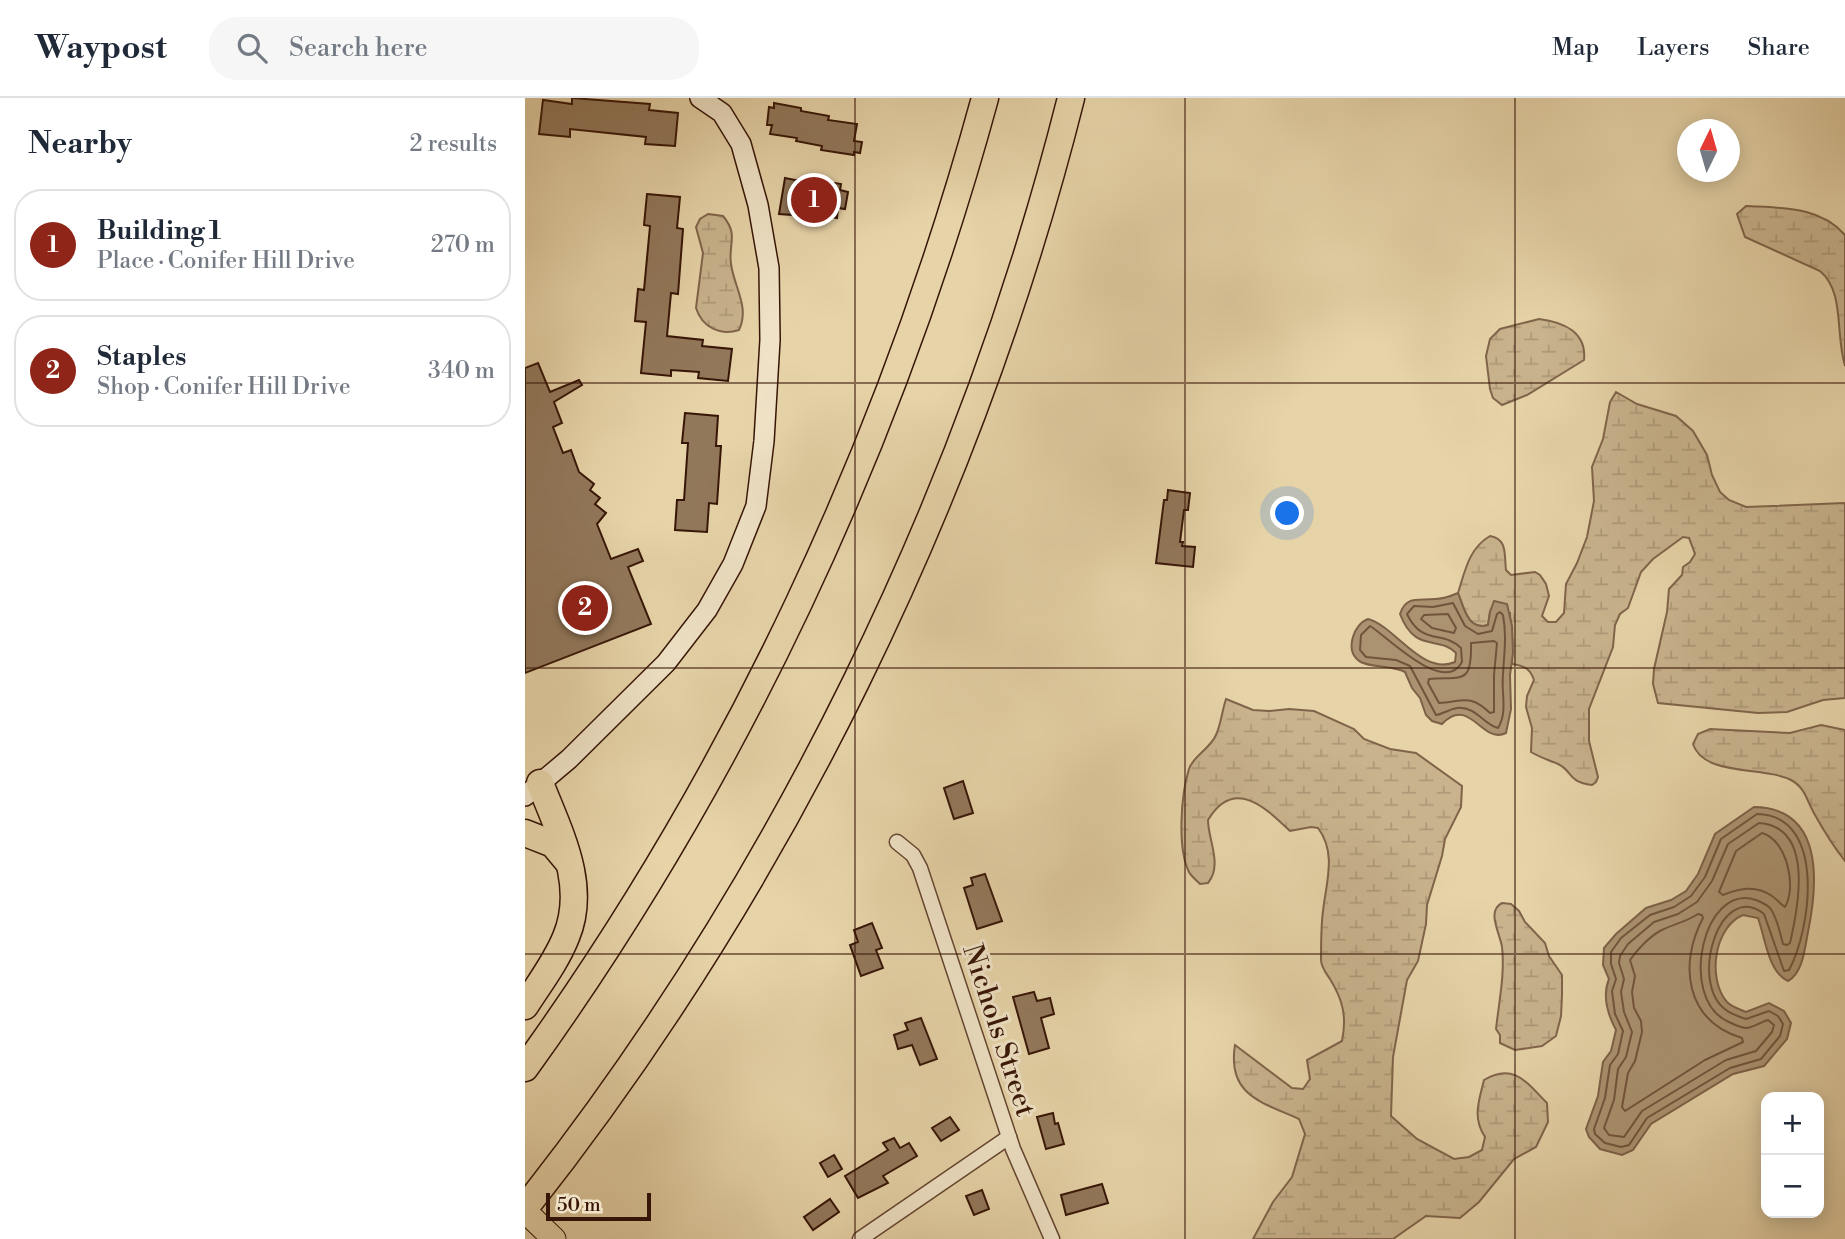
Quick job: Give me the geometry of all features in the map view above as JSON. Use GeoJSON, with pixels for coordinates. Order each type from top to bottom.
{"type":"FeatureCollection","features":[{"type":"Feature","properties":{"kind":"highway"},"geometry":{"type":"LineString","coordinates":[[525,1068],[584,985],[668,852],[718,763],[795,613],[859,471],[910,337],[947,227],[985,98]]}},
{"type":"Feature","properties":{"kind":"highway"},"geometry":{"type":"LineString","coordinates":[[525,1209],[653,1032],[725,918],[792,803],[865,661],[930,515],[979,391],[1031,240],[1072,98]]}},
{"type":"Feature","properties":{"kind":"highway"},"geometry":{"type":"LineString","coordinates":[[525,1006],[563,946],[571,926],[575,894],[561,836],[532,790]]}},
{"type":"Feature","properties":{"kind":"highway"},"geometry":{"type":"LineString","coordinates":[[525,832],[553,844],[570,867]]}},
{"type":"Feature","properties":{"kind":"main road"},"geometry":{"type":"LineString","coordinates":[[525,1209],[554,1239]]}},
{"type":"Feature","properties":{"kind":"street"},"geometry":{"type":"LineString","coordinates":[[532,790],[569,759],[666,663],[707,610],[733,564],[756,506],[770,340],[769,268],[758,205],[741,144],[722,113],[700,98]]}},
{"type":"Feature","properties":{"kind":"street","name":"Nichols Street"},"geometry":{"type":"LineString","coordinates":[[897,842],[913,855],[920,868],[1009,1137],[1052,1239]]}},
{"type":"Feature","properties":{"kind":"street"},"geometry":{"type":"LineString","coordinates":[[860,1239],[1009,1137]]}},
{"type":"Feature","properties":{"kind":"green space"},"geometry":{"type":"Polygon","coordinates":[[[1746,206],[1800,210],[1824,219],[1845,235],[1845,366],[1836,302],[1828,280],[1820,271],[1745,237],[1737,214],[1746,206]]]}},
{"type":"Feature","properties":{"kind":"green space"},"geometry":{"type":"Polygon","coordinates":[[[708,214],[723,216],[731,229],[731,264],[743,313],[739,330],[732,332],[719,331],[707,325],[696,308],[703,253],[696,227],[700,219],[708,214]]]}},
{"type":"Feature","properties":{"kind":"green space"},"geometry":{"type":"Polygon","coordinates":[[[1539,319],[1572,330],[1582,342],[1584,360],[1527,395],[1502,405],[1493,398],[1490,389],[1486,356],[1490,339],[1500,329],[1539,319]]]}},
{"type":"Feature","properties":{"kind":"green space"},"geometry":{"type":"Polygon","coordinates":[[[1616,392],[1637,404],[1676,416],[1693,431],[1707,455],[1720,492],[1729,500],[1746,507],[1845,503],[1845,698],[1823,700],[1787,712],[1758,713],[1658,703],[1653,684],[1654,669],[1667,612],[1669,589],[1695,554],[1689,538],[1683,537],[1653,559],[1641,572],[1628,608],[1620,614],[1615,625],[1613,647],[1589,709],[1589,741],[1598,777],[1592,785],[1574,779],[1563,767],[1531,752],[1532,728],[1526,707],[1527,696],[1534,680],[1526,668],[1512,664],[1510,613],[1490,612],[1488,625],[1476,625],[1468,617],[1458,593],[1472,554],[1490,536],[1500,540],[1505,553],[1506,570],[1511,575],[1535,572],[1546,584],[1549,596],[1542,616],[1548,622],[1556,622],[1564,613],[1566,584],[1587,537],[1594,501],[1592,467],[1603,439],[1610,402],[1616,392]]]}},
{"type":"Feature","properties":{"kind":"green space"},"geometry":{"type":"Polygon","coordinates":[[[1226,699],[1253,710],[1314,711],[1354,729],[1364,739],[1390,749],[1416,753],[1462,786],[1461,807],[1445,839],[1427,905],[1418,961],[1407,980],[1393,1057],[1391,1116],[1417,1139],[1454,1159],[1469,1157],[1482,1150],[1485,1137],[1478,1116],[1484,1080],[1504,1073],[1519,1077],[1547,1103],[1548,1122],[1536,1147],[1514,1159],[1479,1202],[1460,1218],[1426,1216],[1393,1239],[1253,1239],[1273,1202],[1292,1177],[1305,1134],[1299,1119],[1260,1101],[1242,1086],[1236,1075],[1235,1045],[1292,1088],[1303,1089],[1310,1079],[1307,1060],[1342,1041],[1344,1016],[1338,994],[1321,963],[1329,858],[1324,838],[1318,828],[1290,831],[1270,813],[1249,800],[1228,800],[1218,807],[1208,820],[1215,860],[1208,883],[1200,884],[1189,872],[1185,862],[1182,806],[1186,780],[1191,764],[1216,735],[1226,699]]]}},
{"type":"Feature","properties":{"kind":"green space"},"geometry":{"type":"Polygon","coordinates":[[[1821,725],[1845,730],[1845,861],[1796,783],[1779,776],[1709,762],[1699,754],[1693,744],[1698,734],[1710,729],[1790,733],[1821,725]]]}},
{"type":"Feature","properties":{"kind":"green space"},"geometry":{"type":"Polygon","coordinates":[[[1502,903],[1511,904],[1519,911],[1525,922],[1545,943],[1549,956],[1562,975],[1561,1016],[1556,1036],[1542,1046],[1515,1050],[1500,1043],[1500,1035],[1496,1029],[1503,957],[1494,917],[1497,907],[1502,903]]]}},
{"type":"Feature","properties":{"kind":"water"},"geometry":{"type":"Polygon","coordinates":[[[1458,593],[1468,617],[1476,625],[1488,625],[1494,601],[1507,604],[1512,626],[1513,653],[1510,675],[1511,709],[1506,733],[1490,733],[1468,717],[1460,715],[1442,724],[1432,721],[1426,715],[1405,672],[1362,663],[1352,650],[1355,631],[1368,619],[1378,623],[1431,662],[1455,662],[1456,653],[1442,645],[1420,639],[1406,626],[1400,614],[1409,601],[1441,598],[1458,593]]]}},
{"type":"Feature","properties":{"kind":"water"},"geometry":{"type":"Polygon","coordinates":[[[1754,807],[1777,811],[1793,820],[1804,834],[1811,852],[1814,892],[1804,952],[1797,972],[1788,981],[1781,976],[1772,962],[1758,918],[1743,915],[1725,930],[1720,942],[1717,980],[1727,1002],[1736,1008],[1746,1012],[1769,1003],[1784,1011],[1791,1023],[1787,1039],[1764,1066],[1733,1074],[1651,1124],[1633,1150],[1622,1155],[1600,1149],[1589,1137],[1586,1129],[1598,1096],[1603,1062],[1611,1051],[1616,1030],[1607,1005],[1609,979],[1603,965],[1604,948],[1646,908],[1671,900],[1686,891],[1698,874],[1715,834],[1754,807]]]}},
{"type":"Feature","properties":{"kind":"building"},"geometry":{"type":"Polygon","coordinates":[[[572,98],[650,104],[649,110],[678,113],[675,146],[645,144],[646,137],[570,129],[570,137],[539,134],[543,100],[572,104],[572,98]]]}},
{"type":"Feature","properties":{"kind":"building"},"geometry":{"type":"Polygon","coordinates":[[[774,103],[829,116],[828,120],[857,124],[854,141],[862,142],[860,153],[854,152],[854,155],[821,150],[822,146],[796,141],[797,138],[770,134],[772,125],[767,125],[769,107],[774,108],[774,103]]]}},
{"type":"Feature","properties":{"kind":"building"},"geometry":{"type":"Polygon","coordinates":[[[785,178],[810,183],[811,179],[841,184],[840,190],[848,192],[845,209],[838,208],[837,218],[806,212],[806,216],[779,214],[785,178]]]}},
{"type":"Feature","properties":{"kind":"building"},"geometry":{"type":"Polygon","coordinates":[[[647,194],[680,197],[677,228],[683,229],[678,294],[671,293],[667,336],[703,340],[702,346],[732,349],[728,381],[698,378],[699,372],[671,370],[671,376],[641,373],[646,322],[635,321],[638,289],[644,290],[650,226],[644,225],[647,194]]]}},
{"type":"Feature","properties":{"kind":"building"},"geometry":{"type":"Polygon","coordinates":[[[538,363],[550,392],[579,380],[582,385],[554,402],[562,423],[553,427],[563,453],[571,450],[579,472],[594,484],[590,490],[600,498],[595,504],[606,513],[597,524],[611,559],[638,549],[643,561],[628,567],[651,624],[525,673],[525,368],[538,363]]]}},
{"type":"Feature","properties":{"kind":"building"},"geometry":{"type":"Polygon","coordinates":[[[685,413],[718,416],[716,446],[721,446],[717,504],[709,503],[707,532],[675,530],[677,500],[684,500],[688,443],[682,443],[685,413]]]}},
{"type":"Feature","properties":{"kind":"building"},"geometry":{"type":"Polygon","coordinates":[[[1168,490],[1190,493],[1188,510],[1184,510],[1180,542],[1183,542],[1182,546],[1195,547],[1193,567],[1156,563],[1164,500],[1167,500],[1168,490]]]}},
{"type":"Feature","properties":{"kind":"building"},"geometry":{"type":"Polygon","coordinates":[[[963,781],[973,813],[954,819],[944,788],[963,781]]]}},
{"type":"Feature","properties":{"kind":"building"},"geometry":{"type":"Polygon","coordinates":[[[985,874],[1002,921],[977,929],[964,888],[973,885],[971,878],[985,874]]]}},
{"type":"Feature","properties":{"kind":"building"},"geometry":{"type":"Polygon","coordinates":[[[872,923],[882,948],[876,950],[883,968],[861,976],[850,945],[858,942],[854,930],[872,923]]]}},
{"type":"Feature","properties":{"kind":"building"},"geometry":{"type":"Polygon","coordinates":[[[1034,992],[1037,1001],[1050,998],[1054,1014],[1041,1018],[1049,1048],[1029,1054],[1013,997],[1034,992]]]}},
{"type":"Feature","properties":{"kind":"building"},"geometry":{"type":"Polygon","coordinates":[[[921,1018],[937,1059],[920,1065],[912,1045],[898,1049],[894,1035],[908,1030],[905,1023],[921,1018]]]}},
{"type":"Feature","properties":{"kind":"building"},"geometry":{"type":"Polygon","coordinates":[[[1053,1113],[1064,1144],[1046,1149],[1037,1117],[1053,1113]]]}},
{"type":"Feature","properties":{"kind":"building"},"geometry":{"type":"Polygon","coordinates":[[[950,1117],[959,1130],[941,1141],[932,1128],[950,1117]]]}},
{"type":"Feature","properties":{"kind":"building"},"geometry":{"type":"Polygon","coordinates":[[[894,1138],[900,1148],[909,1143],[917,1156],[883,1176],[888,1183],[858,1198],[845,1176],[888,1150],[883,1143],[894,1138]]]}},
{"type":"Feature","properties":{"kind":"building"},"geometry":{"type":"Polygon","coordinates":[[[834,1155],[842,1169],[828,1177],[820,1163],[834,1155]]]}},
{"type":"Feature","properties":{"kind":"building"},"geometry":{"type":"Polygon","coordinates":[[[1102,1184],[1108,1203],[1066,1215],[1061,1195],[1102,1184]]]}},
{"type":"Feature","properties":{"kind":"building"},"geometry":{"type":"Polygon","coordinates":[[[982,1190],[989,1209],[974,1215],[966,1196],[982,1190]]]}},
{"type":"Feature","properties":{"kind":"building"},"geometry":{"type":"Polygon","coordinates":[[[830,1199],[839,1212],[813,1230],[804,1217],[830,1199]]]}},
{"type":"Feature","properties":{"kind":"place","name":"Building 1"},"geometry":{"type":"Point","coordinates":[814,200]}},
{"type":"Feature","properties":{"kind":"place","name":"Staples"},"geometry":{"type":"Point","coordinates":[585,608]}}]}
